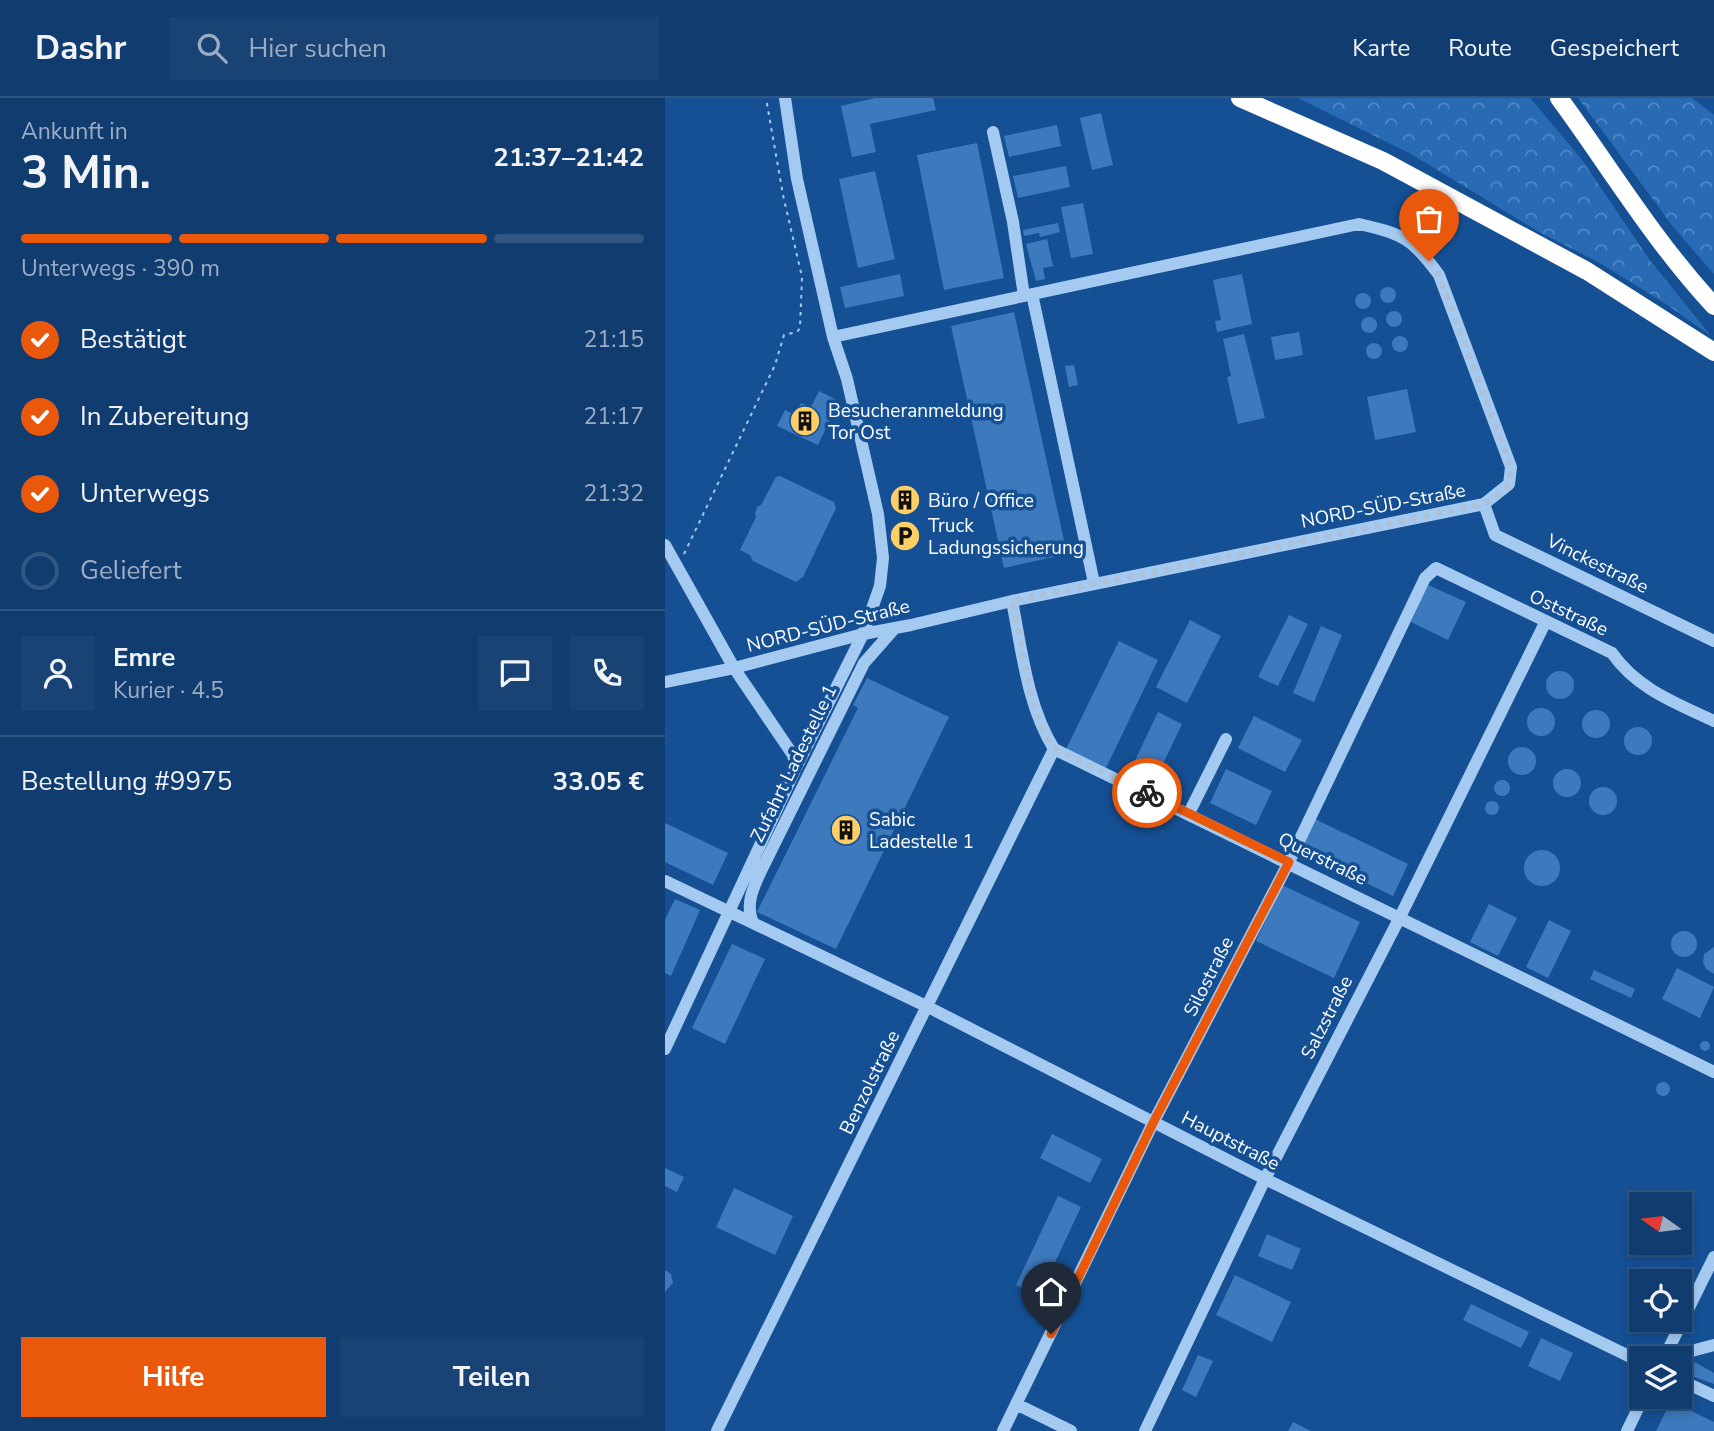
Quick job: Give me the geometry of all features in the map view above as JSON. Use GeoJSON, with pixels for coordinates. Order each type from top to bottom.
{"type":"FeatureCollection","features":[{"type":"Feature","properties":{"kind":"highway"},"geometry":{"type":"LineString","coordinates":[[1240,98],[1383,161],[1587,271],[1714,352]]}},
{"type":"Feature","properties":{"kind":"highway"},"geometry":{"type":"LineString","coordinates":[[1559,98],[1645,223],[1714,306]]}},
{"type":"Feature","properties":{"kind":"street"},"geometry":{"type":"LineString","coordinates":[[665,1049],[796,768],[863,634],[880,586],[883,558],[878,514],[847,379],[833,337],[797,179],[785,98]]}},
{"type":"Feature","properties":{"kind":"street"},"geometry":{"type":"LineString","coordinates":[[993,132],[1094,583]]}},
{"type":"Feature","properties":{"kind":"street","name":"NORD-SÜD-Straße"},"geometry":{"type":"LineString","coordinates":[[665,682],[734,668],[863,634],[1094,583],[1484,504],[1509,484],[1511,467],[1439,275],[1419,248],[1391,231],[1359,224],[833,337]]}},
{"type":"Feature","properties":{"kind":"street","name":"Vinckestraße"},"geometry":{"type":"LineString","coordinates":[[1484,504],[1495,535],[1714,641]]}},
{"type":"Feature","properties":{"kind":"street"},"geometry":{"type":"LineString","coordinates":[[665,545],[734,668],[793,755],[796,768]]}},
{"type":"Feature","properties":{"kind":"street","name":"Oststraße"},"geometry":{"type":"LineString","coordinates":[[1436,568],[1545,623],[1612,653],[1623,669],[1645,688],[1714,722]]}},
{"type":"Feature","properties":{"kind":"street","name":"Silostraße"},"geometry":{"type":"LineString","coordinates":[[1003,1431],[1153,1123],[1289,862],[1425,578],[1436,568]]}},
{"type":"Feature","properties":{"kind":"street"},"geometry":{"type":"LineString","coordinates":[[1012,601],[1031,695],[1042,729],[1054,748]]}},
{"type":"Feature","properties":{"kind":"street","name":"Salzstraße"},"geometry":{"type":"LineString","coordinates":[[1145,1431],[1265,1179],[1400,917],[1545,623]]}},
{"type":"Feature","properties":{"kind":"street","name":"Zufahrt Ladestelle 1"},"geometry":{"type":"LineString","coordinates":[[753,923],[749,906],[761,871],[864,663],[894,629]]}},
{"type":"Feature","properties":{"kind":"street"},"geometry":{"type":"LineString","coordinates":[[1189,813],[1226,739]]}},
{"type":"Feature","properties":{"kind":"street","name":"Querstraße"},"geometry":{"type":"LineString","coordinates":[[1054,748],[1714,1072]]}},
{"type":"Feature","properties":{"kind":"street","name":"Benzolstraße"},"geometry":{"type":"LineString","coordinates":[[717,1431],[1054,748]]}},
{"type":"Feature","properties":{"kind":"street","name":"Hauptstraße"},"geometry":{"type":"LineString","coordinates":[[665,881],[928,1007],[1265,1179],[1629,1356]]}},
{"type":"Feature","properties":{"kind":"street"},"geometry":{"type":"LineString","coordinates":[[1671,1346],[1714,1257]]}},
{"type":"Feature","properties":{"kind":"street"},"geometry":{"type":"LineString","coordinates":[[1692,1350],[1714,1344]]}},
{"type":"Feature","properties":{"kind":"street"},"geometry":{"type":"LineString","coordinates":[[1692,1385],[1714,1396]]}},
{"type":"Feature","properties":{"kind":"street"},"geometry":{"type":"LineString","coordinates":[[1016,1404],[1071,1431]]}},
{"type":"Feature","properties":{"kind":"street"},"geometry":{"type":"LineString","coordinates":[[1627,1431],[1638,1409]]}},
{"type":"Feature","properties":{"kind":"path"},"geometry":{"type":"LineString","coordinates":[[682,575],[687,565],[685,553],[775,365],[785,335],[797,332],[800,328],[802,277],[783,195],[766,98]]}},
{"type":"Feature","properties":{"kind":"green space"},"geometry":{"type":"Polygon","coordinates":[[[1298,98],[1530,98],[1580,157],[1649,259],[1711,336],[1666,304],[1598,262],[1541,233],[1411,154],[1298,98]]]}},
{"type":"Feature","properties":{"kind":"green space"},"geometry":{"type":"Polygon","coordinates":[[[1578,98],[1692,98],[1714,115],[1714,274],[1674,228],[1578,98]]]}},
{"type":"Feature","properties":{"kind":"building"},"geometry":{"type":"Polygon","coordinates":[[[875,98],[933,98],[936,110],[870,124],[876,152],[852,157],[841,106],[875,98]]]}},
{"type":"Feature","properties":{"kind":"building"},"geometry":{"type":"Polygon","coordinates":[[[1101,113],[1113,165],[1092,170],[1080,118],[1101,113]]]}},
{"type":"Feature","properties":{"kind":"building"},"geometry":{"type":"Polygon","coordinates":[[[1057,125],[1061,146],[1009,157],[1004,136],[1057,125]]]}},
{"type":"Feature","properties":{"kind":"building"},"geometry":{"type":"Polygon","coordinates":[[[977,143],[1004,278],[944,290],[917,155],[977,143]]]}},
{"type":"Feature","properties":{"kind":"building"},"geometry":{"type":"Polygon","coordinates":[[[1066,166],[1070,187],[1018,198],[1013,176],[1066,166]]]}},
{"type":"Feature","properties":{"kind":"building"},"geometry":{"type":"Polygon","coordinates":[[[875,171],[895,259],[858,268],[839,179],[875,171]]]}},
{"type":"Feature","properties":{"kind":"building"},"geometry":{"type":"Polygon","coordinates":[[[1083,203],[1093,254],[1071,258],[1061,207],[1083,203]]]}},
{"type":"Feature","properties":{"kind":"building"},"geometry":{"type":"Polygon","coordinates":[[[1058,223],[1060,232],[1040,237],[1039,233],[1024,236],[1023,230],[1058,223]]]}},
{"type":"Feature","properties":{"kind":"building"},"geometry":{"type":"Polygon","coordinates":[[[1047,239],[1053,266],[1043,268],[1045,279],[1036,281],[1026,244],[1047,239]]]}},
{"type":"Feature","properties":{"kind":"building"},"geometry":{"type":"Polygon","coordinates":[[[900,274],[904,296],[845,308],[840,287],[900,274]]]}},
{"type":"Feature","properties":{"kind":"building"},"geometry":{"type":"Polygon","coordinates":[[[1242,274],[1252,324],[1217,332],[1215,321],[1221,320],[1213,280],[1242,274]]]}},
{"type":"Feature","properties":{"kind":"building"},"geometry":{"type":"Polygon","coordinates":[[[1385,287],[1391,287],[1396,295],[1394,301],[1385,303],[1380,298],[1380,292],[1385,287]]]}},
{"type":"Feature","properties":{"kind":"building"},"geometry":{"type":"Polygon","coordinates":[[[1360,293],[1366,293],[1371,301],[1369,307],[1360,309],[1355,304],[1355,298],[1360,293]]]}},
{"type":"Feature","properties":{"kind":"building"},"geometry":{"type":"Polygon","coordinates":[[[1391,311],[1397,311],[1402,319],[1400,325],[1391,327],[1386,322],[1386,316],[1391,311]]]}},
{"type":"Feature","properties":{"kind":"building"},"geometry":{"type":"Polygon","coordinates":[[[1014,312],[1067,554],[1004,568],[951,326],[1014,312]]]}},
{"type":"Feature","properties":{"kind":"building"},"geometry":{"type":"Polygon","coordinates":[[[1366,317],[1372,317],[1377,325],[1375,331],[1366,333],[1361,328],[1361,322],[1366,317]]]}},
{"type":"Feature","properties":{"kind":"building"},"geometry":{"type":"Polygon","coordinates":[[[1299,332],[1303,355],[1275,360],[1271,337],[1299,332]]]}},
{"type":"Feature","properties":{"kind":"building"},"geometry":{"type":"Polygon","coordinates":[[[1244,334],[1265,418],[1238,424],[1227,377],[1231,376],[1223,339],[1244,334]]]}},
{"type":"Feature","properties":{"kind":"building"},"geometry":{"type":"Polygon","coordinates":[[[1397,336],[1403,336],[1408,344],[1406,350],[1397,352],[1392,347],[1392,341],[1397,336]]]}},
{"type":"Feature","properties":{"kind":"building"},"geometry":{"type":"Polygon","coordinates":[[[1371,343],[1377,343],[1382,351],[1380,357],[1371,359],[1366,354],[1366,348],[1371,343]]]}},
{"type":"Feature","properties":{"kind":"building"},"geometry":{"type":"Polygon","coordinates":[[[1074,365],[1078,385],[1069,387],[1065,366],[1074,365]]]}},
{"type":"Feature","properties":{"kind":"building"},"geometry":{"type":"Polygon","coordinates":[[[1407,389],[1416,432],[1375,440],[1367,397],[1407,389]]]}},
{"type":"Feature","properties":{"kind":"building","name":"Besucheranmeldung Tor Ost"},"geometry":{"type":"Polygon","coordinates":[[[819,391],[839,401],[818,445],[777,426],[785,410],[795,415],[801,403],[811,407],[819,391]]]}},
{"type":"Feature","properties":{"kind":"building"},"geometry":{"type":"Polygon","coordinates":[[[780,476],[834,502],[836,508],[803,577],[796,582],[753,561],[750,555],[740,550],[756,517],[757,507],[761,505],[776,477],[780,476]]]}},
{"type":"Feature","properties":{"kind":"building","name":"Büro / Office"},"geometry":{"type":"Polygon","coordinates":[[[907,486],[913,512],[903,514],[897,488],[907,486]]]}},
{"type":"Feature","properties":{"kind":"building"},"geometry":{"type":"Polygon","coordinates":[[[1428,585],[1466,602],[1448,640],[1411,622],[1428,585]]]}},
{"type":"Feature","properties":{"kind":"building"},"geometry":{"type":"Polygon","coordinates":[[[1289,615],[1308,624],[1278,686],[1258,677],[1289,615]]]}},
{"type":"Feature","properties":{"kind":"building"},"geometry":{"type":"Polygon","coordinates":[[[1190,620],[1221,636],[1187,703],[1156,687],[1190,620]]]}},
{"type":"Feature","properties":{"kind":"building"},"geometry":{"type":"Polygon","coordinates":[[[1321,626],[1342,635],[1314,702],[1293,693],[1321,626]]]}},
{"type":"Feature","properties":{"kind":"building"},"geometry":{"type":"Polygon","coordinates":[[[1119,641],[1158,660],[1106,768],[1066,749],[1119,641]]]}},
{"type":"Feature","properties":{"kind":"building"},"geometry":{"type":"Polygon","coordinates":[[[1560,671],[1570,675],[1574,685],[1570,695],[1560,699],[1550,695],[1546,685],[1550,675],[1560,671]]]}},
{"type":"Feature","properties":{"kind":"building","name":"Sabic Ladestelle 1"},"geometry":{"type":"Polygon","coordinates":[[[867,678],[949,717],[836,949],[757,912],[858,708],[853,705],[867,678]]]}},
{"type":"Feature","properties":{"kind":"building"},"geometry":{"type":"Polygon","coordinates":[[[1541,708],[1551,712],[1555,722],[1551,732],[1541,736],[1531,732],[1527,722],[1531,712],[1541,708]]]}},
{"type":"Feature","properties":{"kind":"building"},"geometry":{"type":"Polygon","coordinates":[[[1596,710],[1606,714],[1610,724],[1606,734],[1596,738],[1586,734],[1582,724],[1586,714],[1596,710]]]}},
{"type":"Feature","properties":{"kind":"building"},"geometry":{"type":"Polygon","coordinates":[[[1158,712],[1182,724],[1153,785],[1129,773],[1158,712]]]}},
{"type":"Feature","properties":{"kind":"building"},"geometry":{"type":"Polygon","coordinates":[[[1254,716],[1302,740],[1285,772],[1238,748],[1254,716]]]}},
{"type":"Feature","properties":{"kind":"building"},"geometry":{"type":"Polygon","coordinates":[[[1638,727],[1648,731],[1652,741],[1648,751],[1638,755],[1628,751],[1624,741],[1628,731],[1638,727]]]}},
{"type":"Feature","properties":{"kind":"building"},"geometry":{"type":"Polygon","coordinates":[[[1522,747],[1532,751],[1536,761],[1532,771],[1522,775],[1512,771],[1508,761],[1512,751],[1522,747]]]}},
{"type":"Feature","properties":{"kind":"building"},"geometry":{"type":"Polygon","coordinates":[[[1226,769],[1272,791],[1256,825],[1210,803],[1226,769]]]}},
{"type":"Feature","properties":{"kind":"building"},"geometry":{"type":"Polygon","coordinates":[[[1567,769],[1577,773],[1581,783],[1577,793],[1567,797],[1557,793],[1553,783],[1557,773],[1567,769]]]}},
{"type":"Feature","properties":{"kind":"building"},"geometry":{"type":"Polygon","coordinates":[[[1502,780],[1510,788],[1502,796],[1494,788],[1502,780]]]}},
{"type":"Feature","properties":{"kind":"building"},"geometry":{"type":"Polygon","coordinates":[[[1603,787],[1613,791],[1617,801],[1613,811],[1603,815],[1593,811],[1589,801],[1593,791],[1603,787]]]}},
{"type":"Feature","properties":{"kind":"building"},"geometry":{"type":"Polygon","coordinates":[[[1489,801],[1495,801],[1499,808],[1495,815],[1489,815],[1485,811],[1485,805],[1489,801]]]}},
{"type":"Feature","properties":{"kind":"building"},"geometry":{"type":"Polygon","coordinates":[[[1315,819],[1408,864],[1393,896],[1300,851],[1315,819]]]}},
{"type":"Feature","properties":{"kind":"building"},"geometry":{"type":"Polygon","coordinates":[[[665,823],[728,853],[713,885],[665,862],[665,823]]]}},
{"type":"Feature","properties":{"kind":"building"},"geometry":{"type":"Polygon","coordinates":[[[1542,850],[1554,856],[1560,868],[1554,880],[1542,886],[1530,880],[1524,868],[1530,856],[1542,850]]]}},
{"type":"Feature","properties":{"kind":"building"},"geometry":{"type":"Polygon","coordinates":[[[1282,885],[1360,922],[1334,978],[1256,941],[1282,885]]]}},
{"type":"Feature","properties":{"kind":"building"},"geometry":{"type":"Polygon","coordinates":[[[675,899],[700,910],[671,976],[665,973],[665,920],[675,899]]]}},
{"type":"Feature","properties":{"kind":"building"},"geometry":{"type":"Polygon","coordinates":[[[1489,904],[1517,918],[1498,956],[1470,942],[1489,904]]]}},
{"type":"Feature","properties":{"kind":"building"},"geometry":{"type":"Polygon","coordinates":[[[1549,920],[1571,931],[1548,978],[1526,967],[1549,920]]]}},
{"type":"Feature","properties":{"kind":"building"},"geometry":{"type":"Polygon","coordinates":[[[1684,931],[1693,935],[1697,944],[1693,953],[1684,957],[1675,953],[1671,944],[1675,935],[1684,931]]]}},
{"type":"Feature","properties":{"kind":"building"},"geometry":{"type":"Polygon","coordinates":[[[732,944],[765,959],[725,1044],[692,1028],[732,944]]]}},
{"type":"Feature","properties":{"kind":"building"},"geometry":{"type":"Polygon","coordinates":[[[1714,947],[1714,974],[1706,969],[1703,962],[1704,954],[1714,947]]]}},
{"type":"Feature","properties":{"kind":"building"},"geometry":{"type":"Polygon","coordinates":[[[1677,968],[1714,987],[1700,1018],[1662,999],[1677,968]]]}},
{"type":"Feature","properties":{"kind":"building"},"geometry":{"type":"Polygon","coordinates":[[[1594,970],[1635,989],[1631,998],[1590,979],[1594,970]]]}},
{"type":"Feature","properties":{"kind":"building"},"geometry":{"type":"Polygon","coordinates":[[[1705,1041],[1709,1042],[1709,1050],[1705,1051],[1701,1050],[1700,1046],[1701,1042],[1705,1041]]]}},
{"type":"Feature","properties":{"kind":"building"},"geometry":{"type":"Polygon","coordinates":[[[1663,1082],[1668,1084],[1668,1094],[1663,1096],[1658,1094],[1656,1089],[1658,1084],[1663,1082]]]}},
{"type":"Feature","properties":{"kind":"building"},"geometry":{"type":"Polygon","coordinates":[[[1052,1134],[1102,1159],[1090,1183],[1040,1158],[1052,1134]]]}},
{"type":"Feature","properties":{"kind":"building"},"geometry":{"type":"Polygon","coordinates":[[[665,1168],[684,1177],[677,1192],[665,1186],[665,1168]]]}},
{"type":"Feature","properties":{"kind":"building"},"geometry":{"type":"Polygon","coordinates":[[[734,1188],[793,1216],[775,1255],[716,1227],[734,1188]]]}},
{"type":"Feature","properties":{"kind":"building"},"geometry":{"type":"Polygon","coordinates":[[[1058,1196],[1081,1207],[1039,1296],[1016,1285],[1058,1196]]]}},
{"type":"Feature","properties":{"kind":"building"},"geometry":{"type":"Polygon","coordinates":[[[1267,1234],[1301,1249],[1292,1270],[1258,1256],[1267,1234]]]}},
{"type":"Feature","properties":{"kind":"building"},"geometry":{"type":"Polygon","coordinates":[[[665,1270],[671,1274],[673,1283],[665,1292],[665,1270]]]}},
{"type":"Feature","properties":{"kind":"building"},"geometry":{"type":"Polygon","coordinates":[[[1235,1275],[1291,1302],[1272,1342],[1216,1315],[1235,1275]]]}},
{"type":"Feature","properties":{"kind":"building"},"geometry":{"type":"Polygon","coordinates":[[[1471,1304],[1529,1332],[1521,1348],[1463,1320],[1471,1304]]]}},
{"type":"Feature","properties":{"kind":"building"},"geometry":{"type":"Polygon","coordinates":[[[1541,1338],[1573,1353],[1560,1381],[1528,1366],[1541,1338]]]}},
{"type":"Feature","properties":{"kind":"building"},"geometry":{"type":"Polygon","coordinates":[[[1198,1355],[1213,1361],[1196,1397],[1182,1390],[1198,1355]]]}},
{"type":"Feature","properties":{"kind":"building"},"geometry":{"type":"Polygon","coordinates":[[[1695,1362],[1714,1373],[1714,1384],[1692,1376],[1695,1362]]]}},
{"type":"Feature","properties":{"kind":"building"},"geometry":{"type":"Polygon","coordinates":[[[1667,1409],[1687,1409],[1714,1422],[1714,1431],[1656,1431],[1667,1409]]]}},
{"type":"Feature","properties":{"kind":"building"},"geometry":{"type":"Polygon","coordinates":[[[1293,1422],[1311,1431],[1288,1431],[1293,1422]]]}},
{"type":"Feature","properties":{"kind":"way so far"},"geometry":{"type":"LineString","coordinates":[[1147,793],[1054,748],[1042,729],[1031,695],[1012,601],[1484,504],[1496,497],[1509,484],[1511,467],[1439,275],[1429,261]]}},
{"type":"Feature","properties":{"kind":"place","name":"Besucheranmeldung Tor Ost"},"geometry":{"type":"Point","coordinates":[805,421]}},
{"type":"Feature","properties":{"kind":"place","name":"Büro / Office"},"geometry":{"type":"Point","coordinates":[905,500]}},
{"type":"Feature","properties":{"kind":"place","name":"Truck Ladungssicherung"},"geometry":{"type":"Point","coordinates":[905,536]}},
{"type":"Feature","properties":{"kind":"place","name":"Sabic Ladestelle 1"},"geometry":{"type":"Point","coordinates":[846,830]}},
{"type":"Feature","properties":{"kind":"route"},"geometry":{"type":"LineString","coordinates":[[1051,1334],[1153,1123],[1289,862],[1147,793]]}}]}
